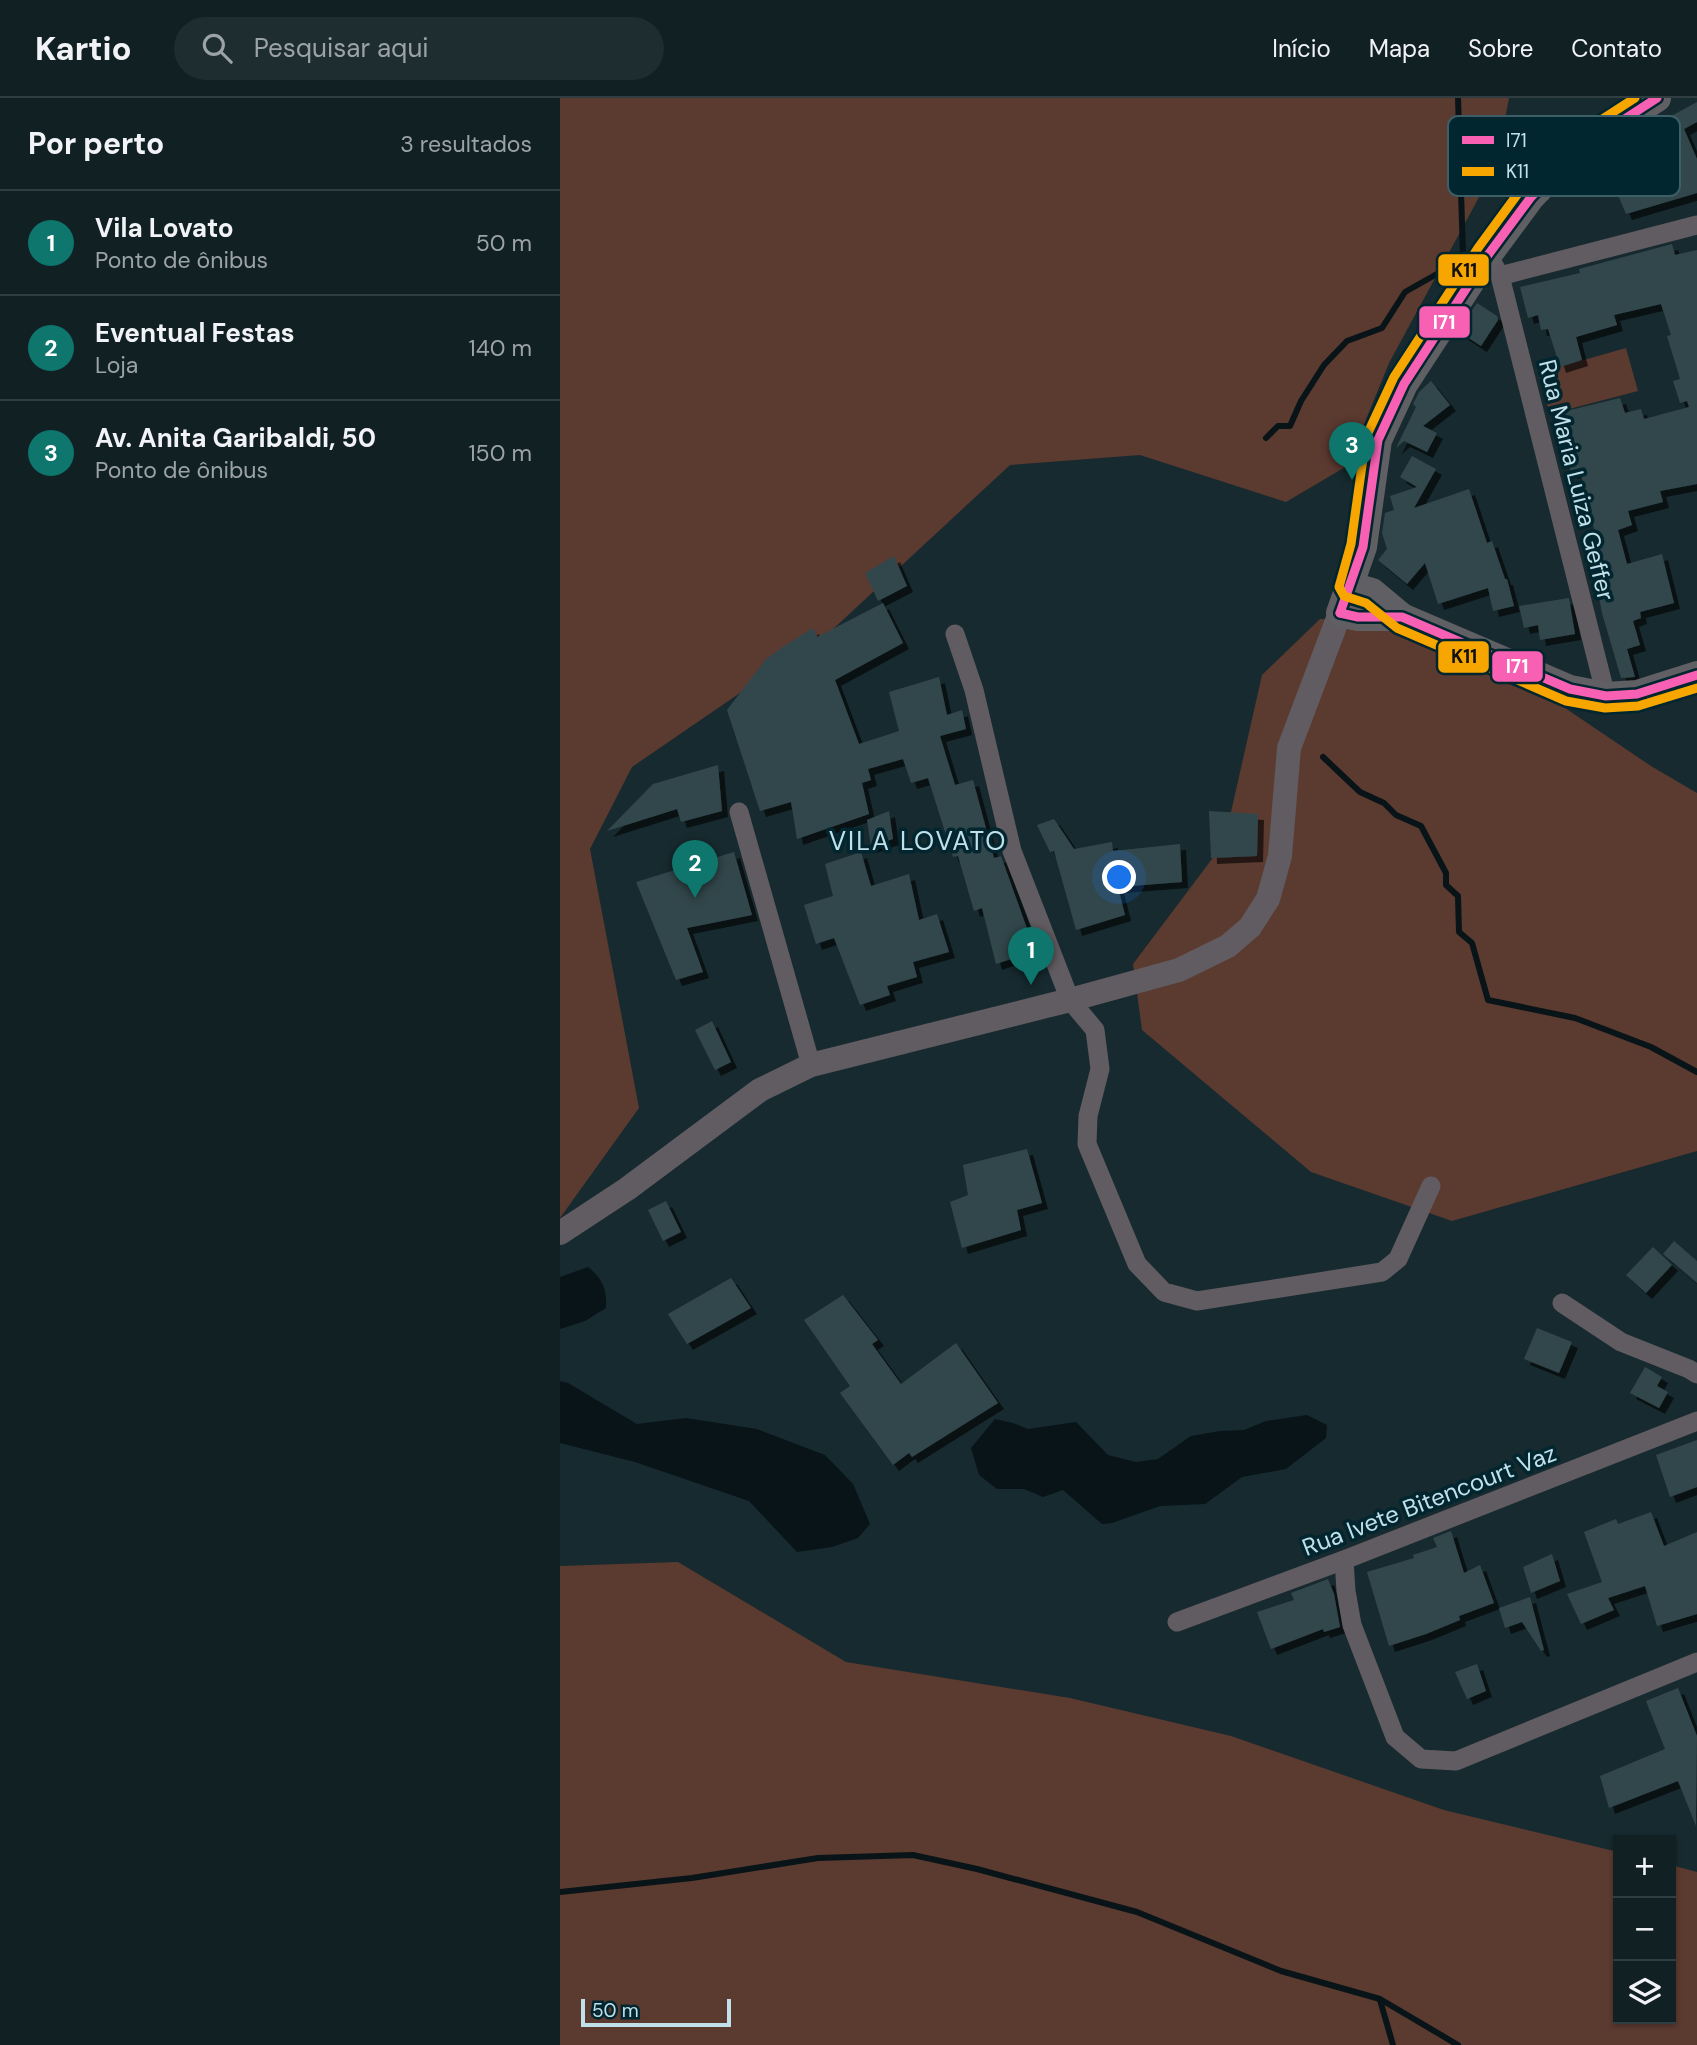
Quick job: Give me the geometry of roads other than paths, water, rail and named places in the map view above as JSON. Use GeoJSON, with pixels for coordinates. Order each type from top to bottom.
{"type":"FeatureCollection","features":[{"type":"Feature","properties":{"kind":"main road"},"geometry":{"type":"LineString","coordinates":[[1629,116],[1657,98]]}},
{"type":"Feature","properties":{"kind":"main road"},"geometry":{"type":"LineString","coordinates":[[1402,617],[1358,617],[1340,613],[1363,547],[1378,440],[1404,384],[1494,266],[1532,196]]}},
{"type":"Feature","properties":{"kind":"main road"},"geometry":{"type":"LineString","coordinates":[[1351,586],[1372,592],[1402,617],[1570,689],[1606,696],[1637,694],[1697,675]]}},
{"type":"Feature","properties":{"kind":"street"},"geometry":{"type":"LineString","coordinates":[[1494,266],[1697,225]]}},
{"type":"Feature","properties":{"kind":"street","name":"Rua Maria Luiza Geffer"},"geometry":{"type":"LineString","coordinates":[[1494,266],[1606,696]]}},
{"type":"Feature","properties":{"kind":"street"},"geometry":{"type":"LineString","coordinates":[[560,1233],[620,1194],[760,1090],[811,1065],[1179,970],[1228,946],[1250,927],[1268,899],[1280,856],[1289,748],[1340,613]]}},
{"type":"Feature","properties":{"kind":"street"},"geometry":{"type":"LineString","coordinates":[[955,634],[974,690],[1012,851],[1070,1000],[1095,1030],[1100,1069],[1088,1116],[1087,1144],[1138,1264],[1164,1292],[1197,1301],[1382,1272],[1398,1259],[1430,1186]]}},
{"type":"Feature","properties":{"kind":"street"},"geometry":{"type":"LineString","coordinates":[[739,812],[811,1065]]}},
{"type":"Feature","properties":{"kind":"street"},"geometry":{"type":"LineString","coordinates":[[1562,1303],[1621,1342],[1697,1374]]}},
{"type":"Feature","properties":{"kind":"street","name":"Rua Ivete Bitencourt Vaz"},"geometry":{"type":"LineString","coordinates":[[1177,1622],[1697,1421]]}},
{"type":"Feature","properties":{"kind":"street"},"geometry":{"type":"LineString","coordinates":[[1343,1560],[1353,1625],[1395,1737],[1421,1759],[1456,1761],[1697,1662]]}},
{"type":"Feature","properties":{"kind":"waterway"},"geometry":{"type":"LineString","coordinates":[[1458,98],[1459,116]]}},
{"type":"Feature","properties":{"kind":"waterway"},"geometry":{"type":"LineString","coordinates":[[1266,438],[1278,426],[1290,426],[1301,401],[1324,365],[1347,341],[1382,328],[1405,292],[1451,266],[1463,254],[1461,196]]}},
{"type":"Feature","properties":{"kind":"waterway"},"geometry":{"type":"LineString","coordinates":[[1323,757],[1360,792],[1384,803],[1396,815],[1421,826],[1446,873],[1446,885],[1458,896],[1459,932],[1472,943],[1488,1000],[1575,1018],[1651,1047],[1697,1072]]}},
{"type":"Feature","properties":{"kind":"waterway"},"geometry":{"type":"LineString","coordinates":[[560,1892],[692,1878],[818,1858],[913,1855],[977,1869],[1137,1912],[1281,1971],[1380,1999],[1458,2045]]}},
{"type":"Feature","properties":{"kind":"waterway"},"geometry":{"type":"LineString","coordinates":[[1380,2000],[1393,2045]]}},
{"type":"Feature","properties":{"kind":"place","name":"Av. Anita Garibaldi, 50"},"geometry":{"type":"Point","coordinates":[1352,480]}},
{"type":"Feature","properties":{"kind":"place","name":"Eventual Festas"},"geometry":{"type":"Point","coordinates":[695,898]}},
{"type":"Feature","properties":{"kind":"place","name":"Vila Lovato"},"geometry":{"type":"Point","coordinates":[1031,985]}},
{"type":"Feature","properties":{"kind":"district","name":"VILA LOVATO"},"geometry":{"type":"Point","coordinates":[918,841]}}]}
